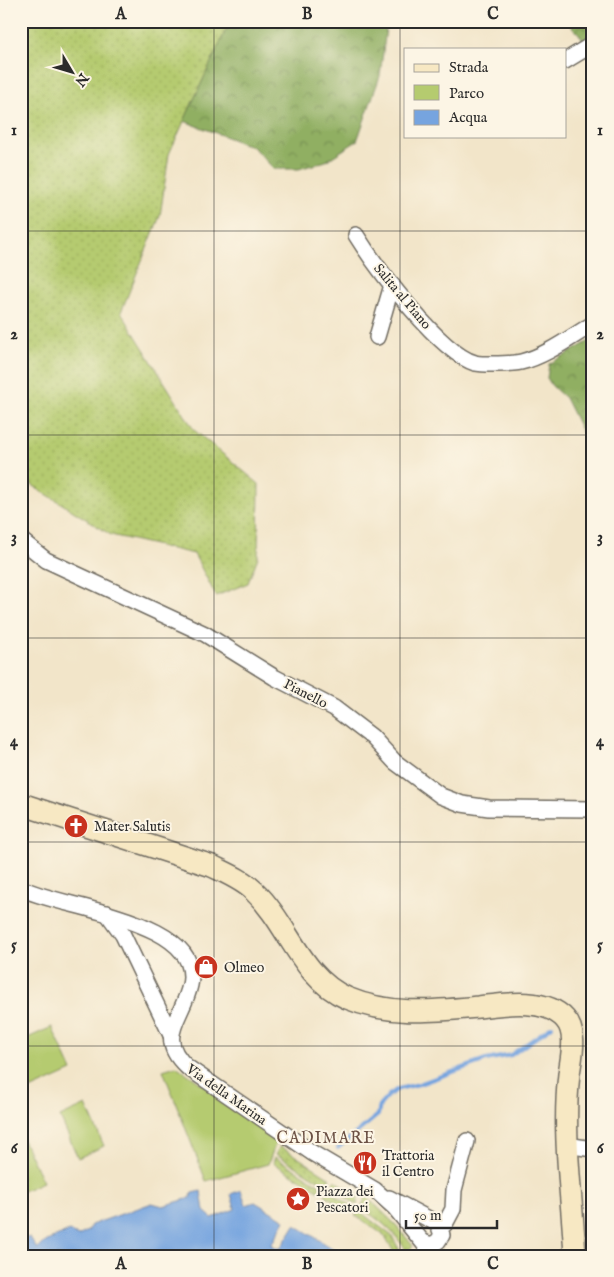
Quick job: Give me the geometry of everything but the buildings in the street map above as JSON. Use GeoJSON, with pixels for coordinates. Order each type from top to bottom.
{"type":"FeatureCollection","features":[{"type":"Feature","properties":{"kind":"main road"},"geometry":{"type":"LineString","coordinates":[[21,804],[212,866],[234,877],[254,890],[270,908],[304,963],[331,989],[347,997],[376,1007],[398,1010],[427,1012],[512,1004],[543,1007],[556,1012],[565,1020],[572,1039],[566,1098],[566,1145],[575,1256]]}},
{"type":"Feature","properties":{"kind":"street"},"geometry":{"type":"LineString","coordinates":[[566,59],[593,44]]}},
{"type":"Feature","properties":{"kind":"street","name":"Salita al Piano"},"geometry":{"type":"LineString","coordinates":[[356,236],[420,320],[461,355],[476,363],[521,362],[534,357],[593,324]]}},
{"type":"Feature","properties":{"kind":"street"},"geometry":{"type":"LineString","coordinates":[[377,337],[392,285]]}},
{"type":"Feature","properties":{"kind":"street","name":"Pianello"},"geometry":{"type":"LineString","coordinates":[[21,540],[46,560],[205,634],[274,677],[334,708],[372,737],[395,762],[441,796],[462,804],[490,808],[593,809]]}},
{"type":"Feature","properties":{"kind":"street"},"geometry":{"type":"LineString","coordinates":[[24,888],[62,903],[107,913],[159,928],[178,945],[189,962],[191,980],[187,1000],[174,1022],[171,1035]]}},
{"type":"Feature","properties":{"kind":"street","name":"Via della Marina"},"geometry":{"type":"LineString","coordinates":[[107,913],[123,935],[171,1035],[174,1053],[187,1067],[314,1154],[438,1224]]}},
{"type":"Feature","properties":{"kind":"street"},"geometry":{"type":"LineString","coordinates":[[423,1242],[432,1244],[438,1241],[442,1235],[438,1224],[445,1224],[453,1210],[454,1190],[467,1140]]}},
{"type":"Feature","properties":{"kind":"street"},"geometry":{"type":"LineString","coordinates":[[566,1145],[593,1149]]}},
{"type":"Feature","properties":{"kind":"street","name":"Via della Marina"},"geometry":{"type":"LineString","coordinates":[[375,1190],[395,1208],[434,1256]]}},
{"type":"Feature","properties":{"kind":"green space"},"geometry":{"type":"Polygon","coordinates":[[[21,21],[230,21],[169,154],[160,216],[121,312],[194,430],[259,484],[258,557],[248,583],[216,596],[194,554],[111,535],[21,478],[21,21]]]}},
{"type":"Feature","properties":{"kind":"green space"},"geometry":{"type":"Polygon","coordinates":[[[230,21],[387,21],[380,76],[357,141],[326,161],[299,169],[274,169],[253,147],[184,121],[230,21]]]}},
{"type":"Feature","properties":{"kind":"green space"},"geometry":{"type":"Polygon","coordinates":[[[566,21],[593,21],[593,56],[579,34],[566,21]]]}},
{"type":"Feature","properties":{"kind":"green space"},"geometry":{"type":"Polygon","coordinates":[[[593,339],[593,454],[565,398],[552,386],[547,378],[549,364],[593,339]]]}},
{"type":"Feature","properties":{"kind":"green space"},"geometry":{"type":"Polygon","coordinates":[[[52,1027],[72,1071],[21,1094],[21,1041],[52,1027]]]}},
{"type":"Feature","properties":{"kind":"green space"},"geometry":{"type":"Polygon","coordinates":[[[176,1066],[278,1137],[268,1164],[206,1181],[163,1070],[176,1066]]]}},
{"type":"Feature","properties":{"kind":"green space"},"geometry":{"type":"Polygon","coordinates":[[[86,1105],[104,1146],[78,1158],[60,1117],[86,1105]]]}},
{"type":"Feature","properties":{"kind":"green space"},"geometry":{"type":"Polygon","coordinates":[[[21,1136],[43,1182],[21,1192],[21,1136]]]}},
{"type":"Feature","properties":{"kind":"green space"},"geometry":{"type":"Polygon","coordinates":[[[280,1146],[330,1178],[326,1185],[276,1154],[280,1146]]]}},
{"type":"Feature","properties":{"kind":"green space"},"geometry":{"type":"Polygon","coordinates":[[[275,1157],[325,1188],[323,1193],[273,1163],[275,1157]]]}},
{"type":"Feature","properties":{"kind":"green space"},"geometry":{"type":"Polygon","coordinates":[[[335,1180],[358,1195],[357,1205],[330,1187],[335,1180]]]}},
{"type":"Feature","properties":{"kind":"green space"},"geometry":{"type":"Polygon","coordinates":[[[328,1190],[355,1208],[352,1213],[325,1195],[328,1190]]]}},
{"type":"Feature","properties":{"kind":"green space"},"geometry":{"type":"Polygon","coordinates":[[[366,1196],[396,1225],[413,1246],[407,1252],[387,1227],[361,1208],[366,1196]]]}},
{"type":"Feature","properties":{"kind":"green space"},"geometry":{"type":"Polygon","coordinates":[[[359,1211],[392,1236],[402,1255],[396,1256],[385,1236],[355,1215],[359,1211]]]}},
{"type":"Feature","properties":{"kind":"water"},"geometry":{"type":"Polygon","coordinates":[[[241,1190],[246,1205],[255,1202],[285,1220],[271,1245],[280,1249],[295,1225],[345,1256],[21,1256],[21,1240],[30,1237],[37,1249],[47,1241],[69,1231],[78,1236],[88,1231],[91,1225],[152,1203],[163,1206],[190,1198],[192,1193],[201,1191],[204,1211],[212,1218],[235,1209],[231,1194],[241,1190]]]}},
{"type":"Feature","properties":{"kind":"waterway"},"geometry":{"type":"LineString","coordinates":[[338,1148],[378,1115],[380,1105],[398,1089],[419,1084],[486,1060],[511,1055],[552,1026]]}},
{"type":"Feature","properties":{"kind":"place","name":"Mater Salutis"},"geometry":{"type":"Point","coordinates":[76,826]}},
{"type":"Feature","properties":{"kind":"place","name":"Olmeo"},"geometry":{"type":"Point","coordinates":[206,967]}},
{"type":"Feature","properties":{"kind":"place","name":"Trattoria il Centro"},"geometry":{"type":"Point","coordinates":[365,1163]}},
{"type":"Feature","properties":{"kind":"place","name":"Piazza dei Pescatori"},"geometry":{"type":"Point","coordinates":[298,1199]}},
{"type":"Feature","properties":{"kind":"district","name":"CADIMARE"},"geometry":{"type":"Point","coordinates":[326,1137]}}]}
